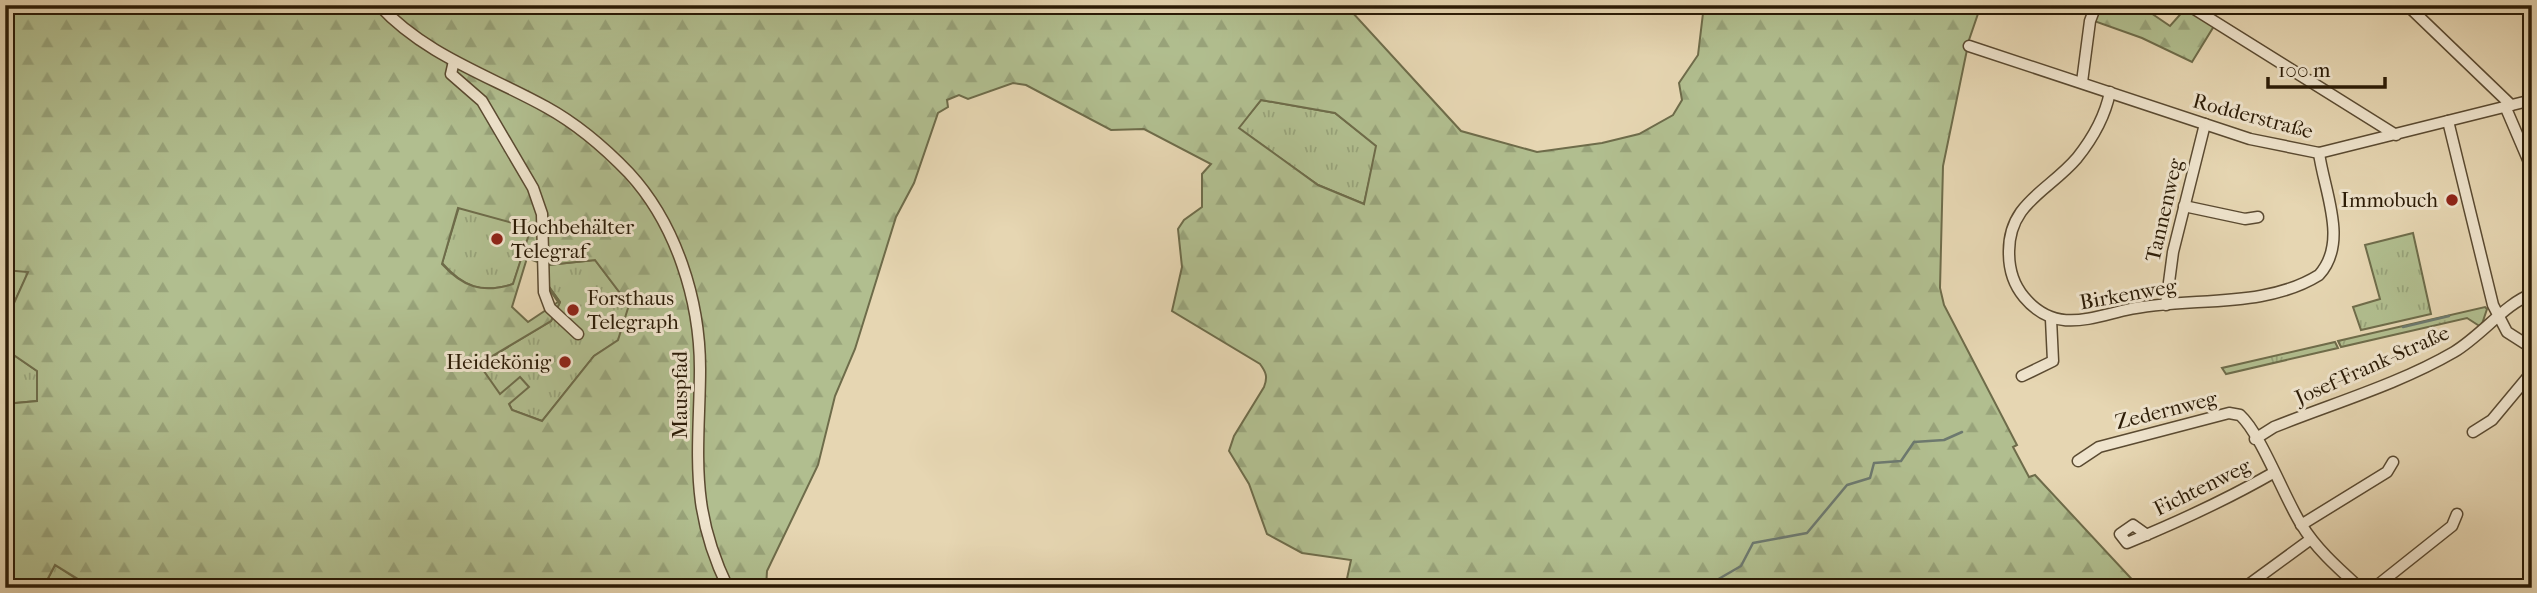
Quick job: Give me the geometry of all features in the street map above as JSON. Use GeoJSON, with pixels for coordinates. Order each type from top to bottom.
{"type":"FeatureCollection","features":[{"type":"Feature","properties":{"kind":"street","name":"Mauspfad"},"geometry":{"type":"LineString","coordinates":[[379,5],[403,29],[454,61],[545,106],[601,145],[641,188],[670,236],[689,286],[699,341],[701,501],[717,565],[728,588]]}},
{"type":"Feature","properties":{"kind":"street"},"geometry":{"type":"LineString","coordinates":[[2082,82],[2090,21],[2096,5]]}},
{"type":"Feature","properties":{"kind":"street"},"geometry":{"type":"LineString","coordinates":[[2188,5],[2396,135]]}},
{"type":"Feature","properties":{"kind":"street"},"geometry":{"type":"LineString","coordinates":[[2407,5],[2508,106],[2532,169]]}},
{"type":"Feature","properties":{"kind":"street","name":"Rodderstraße"},"geometry":{"type":"LineString","coordinates":[[1969,46],[2250,139],[2319,153],[2532,100]]}},
{"type":"Feature","properties":{"kind":"street"},"geometry":{"type":"LineString","coordinates":[[454,61],[451,74],[482,101],[533,188],[542,214],[544,292],[550,308],[578,334]]}},
{"type":"Feature","properties":{"kind":"street","name":"Birkenweg"},"geometry":{"type":"LineString","coordinates":[[2110,92],[2101,121],[2091,140],[2076,160],[2024,205],[2011,232],[2009,260],[2018,290],[2034,308],[2051,319],[2076,323],[2136,308],[2258,295],[2319,275],[2331,253],[2333,230],[2319,153]]}},
{"type":"Feature","properties":{"kind":"street"},"geometry":{"type":"LineString","coordinates":[[2448,121],[2489,296],[2498,319],[2507,332],[2532,348]]}},
{"type":"Feature","properties":{"kind":"street","name":"Tannenweg"},"geometry":{"type":"LineString","coordinates":[[2166,304],[2168,278],[2205,124]]}},
{"type":"Feature","properties":{"kind":"street"},"geometry":{"type":"LineString","coordinates":[[2185,206],[2245,219],[2258,217]]}},
{"type":"Feature","properties":{"kind":"street","name":"Josef-Frank-Straße"},"geometry":{"type":"LineString","coordinates":[[2255,439],[2274,428],[2431,364],[2467,344],[2520,299],[2532,294]]}},
{"type":"Feature","properties":{"kind":"street"},"geometry":{"type":"LineString","coordinates":[[2022,376],[2053,362],[2051,319]]}},
{"type":"Feature","properties":{"kind":"street"},"geometry":{"type":"LineString","coordinates":[[2473,432],[2492,420],[2532,372]]}},
{"type":"Feature","properties":{"kind":"street","name":"Zedernweg"},"geometry":{"type":"LineString","coordinates":[[2078,461],[2099,447],[2229,412],[2241,416],[2311,539],[2360,588]]}},
{"type":"Feature","properties":{"kind":"street"},"geometry":{"type":"LineString","coordinates":[[2301,524],[2387,472],[2393,462]]}},
{"type":"Feature","properties":{"kind":"street","name":"Fichtenweg"},"geometry":{"type":"LineString","coordinates":[[2147,535],[2201,512],[2273,472]]}},
{"type":"Feature","properties":{"kind":"street"},"geometry":{"type":"LineString","coordinates":[[2374,588],[2452,526],[2458,514]]}},
{"type":"Feature","properties":{"kind":"street"},"geometry":{"type":"LineString","coordinates":[[2244,588],[2311,539]]}},
{"type":"Feature","properties":{"kind":"green space"},"geometry":{"type":"Polygon","coordinates":[[[5,5],[1352,5],[1351,11],[1461,131],[1537,152],[1602,143],[1639,134],[1673,115],[1682,100],[1679,83],[1698,55],[1704,5],[1981,5],[1969,40],[1943,166],[1940,288],[1944,305],[2017,445],[2013,447],[2029,477],[2035,475],[2140,588],[1345,588],[1351,560],[1302,553],[1267,534],[1249,484],[1229,451],[1234,436],[1264,387],[1266,377],[1262,367],[1172,311],[1182,267],[1178,229],[1184,220],[1202,207],[1202,174],[1211,164],[1144,129],[1111,130],[1026,85],[1013,83],[968,99],[959,95],[947,100],[948,107],[938,113],[914,183],[896,217],[855,349],[835,396],[818,465],[767,571],[766,588],[85,588],[86,584],[55,565],[43,588],[5,588],[5,404],[37,401],[37,371],[5,349],[5,323],[28,272],[5,270],[5,5]],[[1261,100],[1239,128],[1318,185],[1364,204],[1376,146],[1335,113],[1261,100]],[[458,208],[442,264],[458,278],[474,286],[492,288],[513,284],[531,228],[458,208]],[[527,258],[512,307],[528,322],[558,302],[543,280],[543,264],[527,258]],[[595,260],[548,265],[547,284],[560,302],[551,321],[479,364],[500,394],[520,377],[529,387],[509,404],[512,410],[542,421],[594,356],[618,340],[629,305],[595,260]]]}},
{"type":"Feature","properties":{"kind":"green space"},"geometry":{"type":"Polygon","coordinates":[[[2101,5],[2156,5],[2148,11],[2170,26],[2185,9],[2214,26],[2192,62],[2142,38],[2094,21],[2101,5]]]}},
{"type":"Feature","properties":{"kind":"green space"},"geometry":{"type":"Polygon","coordinates":[[[1261,100],[1335,113],[1377,146],[1364,204],[1318,185],[1238,128],[1261,100]]]}},
{"type":"Feature","properties":{"kind":"green space"},"geometry":{"type":"Polygon","coordinates":[[[459,207],[532,228],[513,284],[492,288],[474,286],[458,278],[442,263],[459,207]]]}},
{"type":"Feature","properties":{"kind":"green space"},"geometry":{"type":"Polygon","coordinates":[[[2413,233],[2431,314],[2361,330],[2353,307],[2380,299],[2365,245],[2413,233]]]}},
{"type":"Feature","properties":{"kind":"green space","name":"Forsthaus Telegraph"},"geometry":{"type":"Polygon","coordinates":[[[595,260],[630,306],[619,340],[594,356],[542,421],[512,410],[509,404],[520,378],[500,395],[478,365],[551,321],[560,302],[547,284],[547,265],[595,260]]]}},
{"type":"Feature","properties":{"kind":"green space"},"geometry":{"type":"Polygon","coordinates":[[[5,270],[29,271],[5,323],[5,270]]]}},
{"type":"Feature","properties":{"kind":"green space"},"geometry":{"type":"Polygon","coordinates":[[[2485,307],[2487,309],[2481,327],[2467,318],[2341,347],[2338,341],[2485,307]]]}},
{"type":"Feature","properties":{"kind":"green space"},"geometry":{"type":"Polygon","coordinates":[[[2335,342],[2338,348],[2226,374],[2222,368],[2335,342]]]}},
{"type":"Feature","properties":{"kind":"green space"},"geometry":{"type":"Polygon","coordinates":[[[5,349],[37,371],[37,401],[5,404],[5,349]]]}},
{"type":"Feature","properties":{"kind":"green space"},"geometry":{"type":"Polygon","coordinates":[[[55,565],[86,585],[85,588],[43,588],[55,565]]]}},
{"type":"Feature","properties":{"kind":"waterway"},"geometry":{"type":"LineString","coordinates":[[2403,327],[2449,316]]}},
{"type":"Feature","properties":{"kind":"waterway"},"geometry":{"type":"LineString","coordinates":[[1703,588],[1741,566],[1753,543],[1807,533],[1847,485],[1870,478],[1874,463],[1901,461],[1914,442],[1944,440],[1962,432]]}},
{"type":"Feature","properties":{"kind":"place","name":"Immobuch"},"geometry":{"type":"Point","coordinates":[2452,200]}},
{"type":"Feature","properties":{"kind":"place","name":"Hochbehälter Telegraf"},"geometry":{"type":"Point","coordinates":[497,239]}},
{"type":"Feature","properties":{"kind":"place","name":"Forsthaus Telegraph"},"geometry":{"type":"Point","coordinates":[573,310]}},
{"type":"Feature","properties":{"kind":"place","name":"Heidekönig"},"geometry":{"type":"Point","coordinates":[565,362]}}]}
